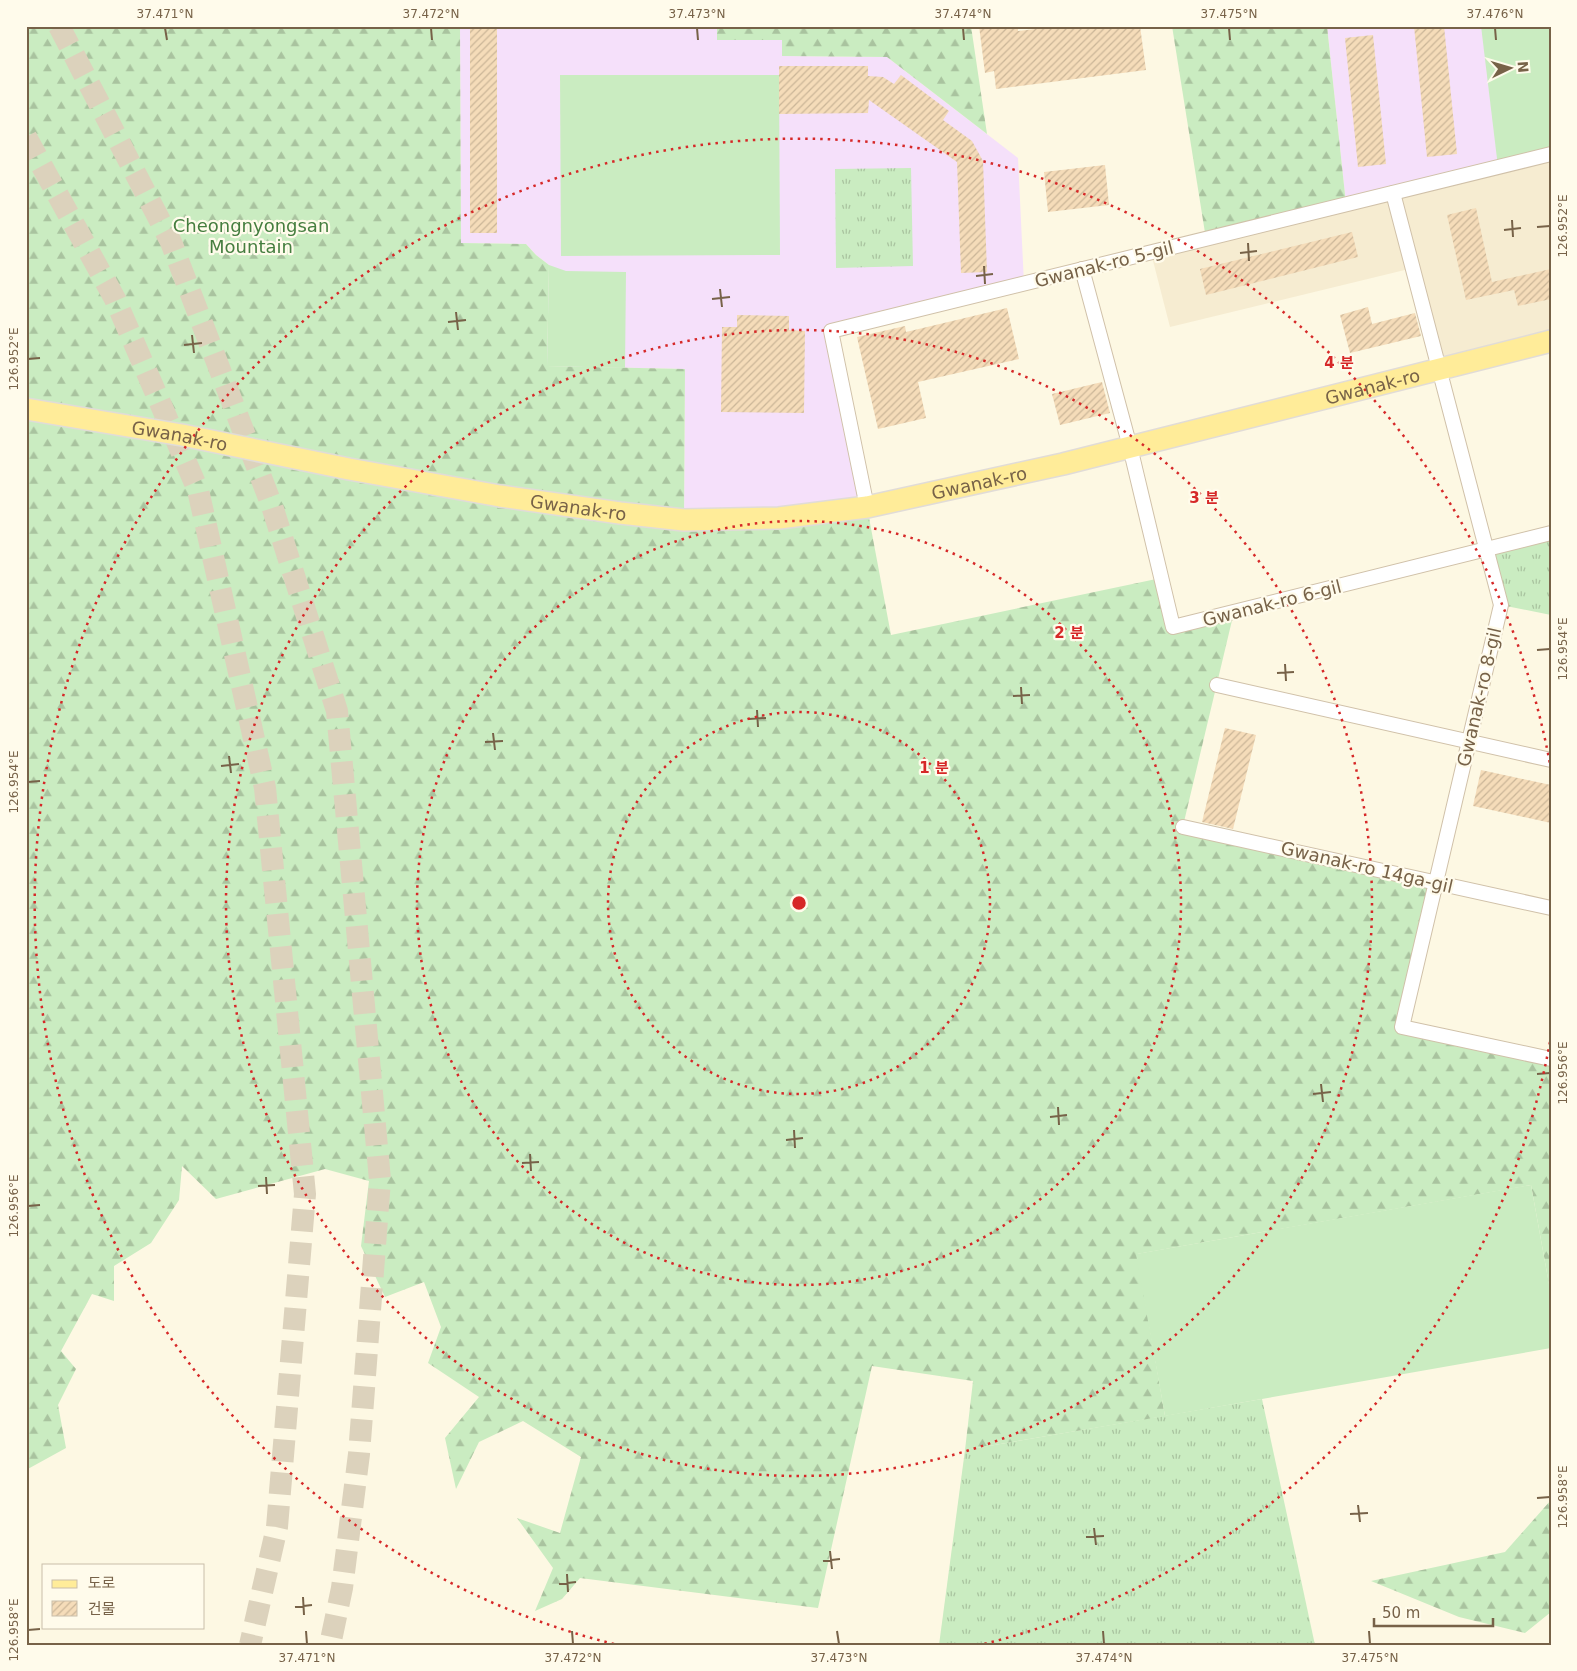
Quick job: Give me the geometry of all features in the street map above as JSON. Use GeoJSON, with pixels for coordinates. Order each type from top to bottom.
{"type":"FeatureCollection","features":[{"type":"Feature","properties":{"kind":"main road","name":"Gwanak-ro"},"geometry":{"type":"LineString","coordinates":[[26,409],[182,435],[349,469],[500,496],[684,520],[779,518],[867,507],[1053,466],[1551,341]]}},
{"type":"Feature","properties":{"kind":"street","name":"Gwanak-ro 5-gil"},"geometry":{"type":"LineString","coordinates":[[867,507],[831,331],[1551,154]]}},
{"type":"Feature","properties":{"kind":"street","name":"Gwanak-ro"},"geometry":{"type":"LineString","coordinates":[[1393,193],[1439,369]]}},
{"type":"Feature","properties":{"kind":"street"},"geometry":{"type":"LineString","coordinates":[[1082,269],[1130,447]]}},
{"type":"Feature","properties":{"kind":"street","name":"Gwanak-ro 8-gil"},"geometry":{"type":"LineString","coordinates":[[1439,369],[1501,605],[1402,1027],[1551,1059]]}},
{"type":"Feature","properties":{"kind":"street","name":"Gwanak-ro 6-gil"},"geometry":{"type":"LineString","coordinates":[[1130,447],[1173,627],[1551,533]]}},
{"type":"Feature","properties":{"kind":"street"},"geometry":{"type":"LineString","coordinates":[[1217,685],[1551,760]]}},
{"type":"Feature","properties":{"kind":"street","name":"Gwanak-ro 14ga-gil"},"geometry":{"type":"LineString","coordinates":[[1183,826],[1551,908]]}},
{"type":"Feature","properties":{"kind":"shaded area"},"geometry":{"type":"Polygon","coordinates":[[[460,26],[717,26],[718,40],[782,40],[783,56],[887,57],[1018,158],[1024,284],[831,332],[867,507],[684,520],[685,369],[547,366],[549,265],[526,244],[461,243],[460,26]]]}},
{"type":"Feature","properties":{"kind":"shaded area"},"geometry":{"type":"Polygon","coordinates":[[[1327,26],[1551,26],[1551,154],[1346,204],[1327,26]]]}},
{"type":"Feature","properties":{"kind":"shaded area"},"geometry":{"type":"Polygon","coordinates":[[[1551,154],[1551,341],[1439,369],[1413,268],[1170,327],[1151,253],[1551,154]]]}},
{"type":"Feature","properties":{"kind":"green space","name":"Cheongnyongsan Mountain"},"geometry":{"type":"Polygon","coordinates":[[[26,26],[460,26],[461,243],[526,244],[549,265],[547,366],[685,369],[684,520],[867,507],[891,635],[1161,578],[1173,627],[1234,612],[1183,826],[1436,883],[1402,1027],[1551,1059],[1551,1295],[1531,1185],[1137,1254],[1165,1416],[965,1450],[973,1381],[872,1366],[818,1608],[580,1578],[562,1599],[535,1611],[553,1568],[517,1518],[560,1533],[581,1457],[523,1421],[479,1442],[456,1489],[445,1438],[479,1397],[428,1363],[441,1327],[424,1282],[385,1297],[361,1246],[369,1181],[325,1169],[216,1199],[182,1166],[179,1200],[151,1243],[114,1266],[114,1301],[92,1294],[61,1351],[76,1369],[58,1405],[66,1448],[26,1470],[26,26]]]}},
{"type":"Feature","properties":{"kind":"green space"},"geometry":{"type":"Polygon","coordinates":[[[717,26],[971,26],[987,134],[887,57],[782,56],[782,40],[717,40],[717,26]]]}},
{"type":"Feature","properties":{"kind":"green space"},"geometry":{"type":"Polygon","coordinates":[[[1172,26],[1327,26],[1346,204],[1206,239],[1172,26]]]}},
{"type":"Feature","properties":{"kind":"green space"},"geometry":{"type":"Polygon","coordinates":[[[1481,26],[1551,26],[1551,154],[1498,167],[1481,26]]]}},
{"type":"Feature","properties":{"kind":"green space"},"geometry":{"type":"Polygon","coordinates":[[[560,75],[779,75],[780,255],[561,256],[560,75]]]}},
{"type":"Feature","properties":{"kind":"green space"},"geometry":{"type":"Polygon","coordinates":[[[911,168],[913,266],[836,268],[835,169],[911,168]]]}},
{"type":"Feature","properties":{"kind":"green space"},"geometry":{"type":"Polygon","coordinates":[[[549,265],[566,271],[626,272],[625,368],[547,366],[549,265]]]}},
{"type":"Feature","properties":{"kind":"green space"},"geometry":{"type":"Polygon","coordinates":[[[1551,533],[1551,615],[1501,605],[1486,549],[1551,533]]]}},
{"type":"Feature","properties":{"kind":"green space"},"geometry":{"type":"Polygon","coordinates":[[[1531,1185],[1551,1295],[1551,1348],[1165,1416],[1136,1254],[1531,1185]]]}},
{"type":"Feature","properties":{"kind":"green space"},"geometry":{"type":"Polygon","coordinates":[[[1262,1399],[1315,1645],[939,1645],[965,1450],[1262,1399]]]}},
{"type":"Feature","properties":{"kind":"green space"},"geometry":{"type":"Polygon","coordinates":[[[1551,1500],[1551,1612],[1525,1633],[1459,1617],[1371,1581],[1505,1552],[1551,1500]]]}},
{"type":"Feature","properties":{"kind":"building"},"geometry":{"type":"Polygon","coordinates":[[[470,26],[497,26],[497,233],[470,233],[470,26]]]}},
{"type":"Feature","properties":{"kind":"building"},"geometry":{"type":"Polygon","coordinates":[[[979,26],[1018,26],[1018,31],[1044,28],[1044,26],[1140,26],[1146,70],[996,89],[994,71],[985,73],[979,26]]]}},
{"type":"Feature","properties":{"kind":"building"},"geometry":{"type":"Polygon","coordinates":[[[1414,26],[1444,26],[1457,154],[1427,157],[1414,26]]]}},
{"type":"Feature","properties":{"kind":"building"},"geometry":{"type":"Polygon","coordinates":[[[1373,35],[1386,164],[1358,167],[1345,38],[1373,35]]]}},
{"type":"Feature","properties":{"kind":"building"},"geometry":{"type":"Polygon","coordinates":[[[779,66],[868,66],[868,76],[883,77],[894,84],[901,75],[949,111],[943,120],[972,141],[983,161],[987,272],[961,273],[957,162],[869,100],[868,113],[779,114],[779,66]]]}},
{"type":"Feature","properties":{"kind":"building"},"geometry":{"type":"Polygon","coordinates":[[[1105,165],[1109,205],[1048,212],[1044,172],[1105,165]]]}},
{"type":"Feature","properties":{"kind":"building"},"geometry":{"type":"Polygon","coordinates":[[[1476,208],[1492,282],[1551,269],[1551,299],[1518,306],[1514,290],[1466,300],[1447,215],[1476,208]]]}},
{"type":"Feature","properties":{"kind":"building"},"geometry":{"type":"Polygon","coordinates":[[[1352,232],[1358,257],[1206,295],[1200,269],[1352,232]]]}},
{"type":"Feature","properties":{"kind":"building"},"geometry":{"type":"Polygon","coordinates":[[[1368,307],[1372,324],[1415,313],[1421,336],[1350,353],[1340,315],[1368,307]]]}},
{"type":"Feature","properties":{"kind":"building"},"geometry":{"type":"Polygon","coordinates":[[[1007,308],[1019,359],[918,382],[926,418],[878,429],[857,337],[905,326],[906,332],[1007,308]]]}},
{"type":"Feature","properties":{"kind":"building"},"geometry":{"type":"Polygon","coordinates":[[[737,315],[789,316],[789,330],[805,331],[804,413],[721,412],[722,327],[737,327],[737,315]]]}},
{"type":"Feature","properties":{"kind":"building"},"geometry":{"type":"Polygon","coordinates":[[[1102,382],[1110,413],[1060,425],[1052,394],[1102,382]]]}},
{"type":"Feature","properties":{"kind":"building"},"geometry":{"type":"Polygon","coordinates":[[[1225,728],[1256,735],[1233,829],[1202,822],[1225,728]]]}},
{"type":"Feature","properties":{"kind":"building"},"geometry":{"type":"Polygon","coordinates":[[[1481,770],[1551,785],[1551,823],[1473,806],[1481,770]]]}},
{"type":"Feature","properties":{"kind":"tunnel"},"geometry":{"type":"LineString","coordinates":[[59,26],[171,242],[272,506],[337,711],[380,1180],[359,1454],[342,1588],[330,1645]]}},
{"type":"Feature","properties":{"kind":"tunnel"},"geometry":{"type":"LineString","coordinates":[[26,137],[115,299],[198,490],[265,788],[305,1194],[277,1527],[250,1645]]}}]}
